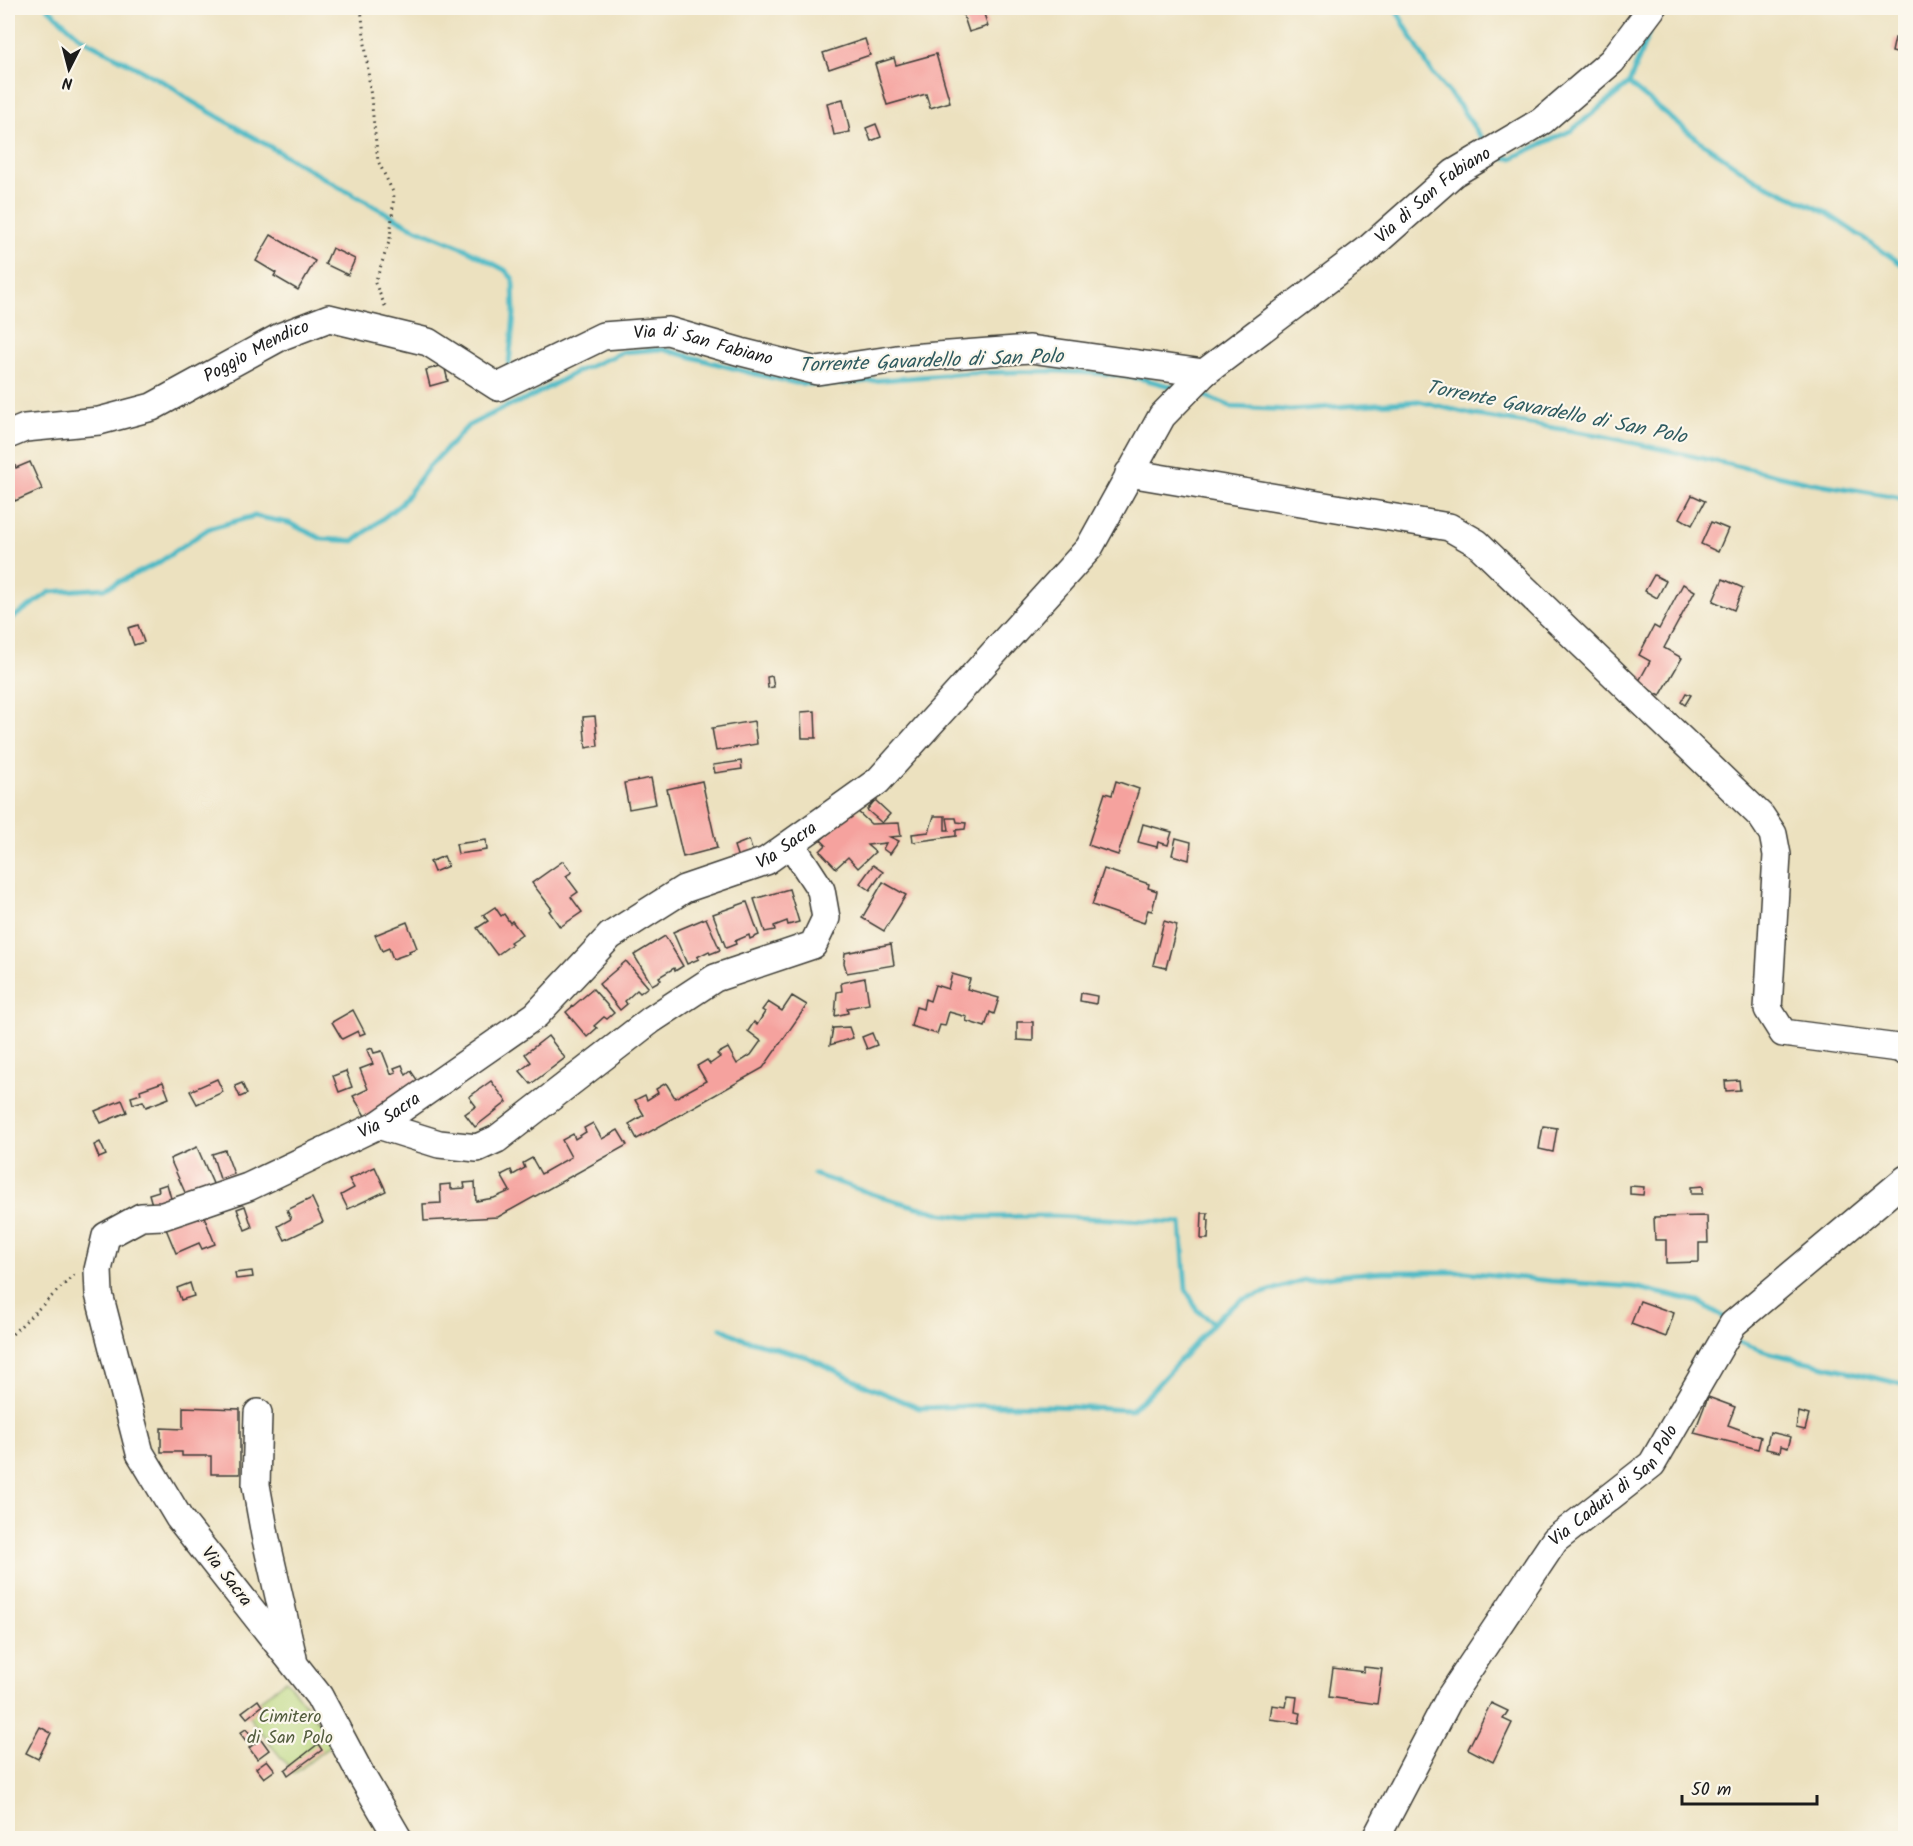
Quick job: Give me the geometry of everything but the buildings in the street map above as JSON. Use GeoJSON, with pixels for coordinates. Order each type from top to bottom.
{"type":"FeatureCollection","features":[{"type":"Feature","properties":{"kind":"street","name":"Via di San Fabiano"},"geometry":{"type":"LineString","coordinates":[[1129,473],[1162,416],[1201,377],[1367,250],[1454,173],[1542,121],[1612,61],[1652,8]]}},
{"type":"Feature","properties":{"kind":"street","name":"Poggio Mendico"},"geometry":{"type":"LineString","coordinates":[[8,435],[25,428],[99,421],[152,407],[282,336],[329,318],[428,342],[498,387]]}},
{"type":"Feature","properties":{"kind":"street","name":"Via di San Fabiano"},"geometry":{"type":"LineString","coordinates":[[498,387],[603,336],[668,331],[817,371],[897,359],[1030,349],[1201,377]]}},
{"type":"Feature","properties":{"kind":"street","name":"Via Sacra"},"geometry":{"type":"LineString","coordinates":[[398,1839],[319,1696],[179,1518],[140,1454],[99,1294],[98,1270],[106,1236],[141,1217],[162,1216],[248,1187],[378,1125],[536,1015],[610,936],[684,889],[766,861],[878,781],[1089,548],[1129,473]]}},
{"type":"Feature","properties":{"kind":"street"},"geometry":{"type":"LineString","coordinates":[[1129,473],[1449,527],[1477,543],[1761,816],[1773,834],[1777,855],[1768,1009],[1783,1033],[1898,1048],[1905,1052]]}},
{"type":"Feature","properties":{"kind":"street"},"geometry":{"type":"LineString","coordinates":[[378,1125],[439,1144],[477,1148],[497,1138],[651,1020],[715,978],[813,945],[826,918],[822,890],[791,844]]}},
{"type":"Feature","properties":{"kind":"street","name":"Via Caduti di San Polo"},"geometry":{"type":"LineString","coordinates":[[1376,1839],[1450,1697],[1555,1540],[1652,1464],[1733,1324],[1905,1179]]}},
{"type":"Feature","properties":{"kind":"street"},"geometry":{"type":"LineString","coordinates":[[258,1413],[256,1485],[295,1665]]}},
{"type":"Feature","properties":{"kind":"path"},"geometry":{"type":"LineString","coordinates":[[361,8],[378,160],[394,194],[390,239],[375,283],[388,314]]}},
{"type":"Feature","properties":{"kind":"path"},"geometry":{"type":"LineString","coordinates":[[8,1338],[73,1276],[102,1255]]}},
{"type":"Feature","properties":{"kind":"green space","name":"Cimitero di San Polo"},"geometry":{"type":"Polygon","coordinates":[[[286,1680],[335,1742],[294,1774],[245,1712],[286,1680]]]}},
{"type":"Feature","properties":{"kind":"waterway"},"geometry":{"type":"LineString","coordinates":[[48,8],[81,38],[169,85],[191,101],[329,181],[410,226],[464,248],[505,270],[513,279],[514,315],[508,373]]}},
{"type":"Feature","properties":{"kind":"waterway"},"geometry":{"type":"LineString","coordinates":[[1395,8],[1432,73],[1459,105],[1483,140],[1484,146]]}},
{"type":"Feature","properties":{"kind":"waterway"},"geometry":{"type":"LineString","coordinates":[[1501,158],[1512,158],[1572,130],[1629,84],[1649,32]]}},
{"type":"Feature","properties":{"kind":"waterway"},"geometry":{"type":"LineString","coordinates":[[1629,84],[1697,139],[1756,180],[1825,212],[1906,267]]}},
{"type":"Feature","properties":{"kind":"waterway","name":"Torrente Gavardello di San Polo"},"geometry":{"type":"LineString","coordinates":[[8,621],[50,592],[106,588],[158,563],[208,529],[254,516],[289,523],[322,539],[354,541],[401,504],[428,468],[468,426],[529,398],[576,372],[623,352],[662,349],[755,374],[796,383],[822,385],[967,373],[1053,371],[1107,374],[1143,379],[1177,388]]}},
{"type":"Feature","properties":{"kind":"waterway","name":"Torrente Gavardello di San Polo"},"geometry":{"type":"LineString","coordinates":[[1198,393],[1232,407],[1289,410],[1418,401],[1475,415],[1598,435],[1808,482],[1897,497],[1906,501]]}},
{"type":"Feature","properties":{"kind":"waterway"},"geometry":{"type":"LineString","coordinates":[[813,1174],[943,1214],[966,1217],[1053,1216],[1181,1223],[1186,1289],[1197,1310],[1214,1323]]}},
{"type":"Feature","properties":{"kind":"waterway"},"geometry":{"type":"LineString","coordinates":[[721,1328],[743,1339],[807,1357],[919,1408],[995,1405],[1130,1410],[1147,1396],[1222,1314],[1242,1300],[1303,1280],[1383,1272],[1466,1272],[1634,1287],[1699,1302],[1727,1319]]}},
{"type":"Feature","properties":{"kind":"waterway"},"geometry":{"type":"LineString","coordinates":[[1733,1340],[1770,1353],[1906,1385]]}}]}
